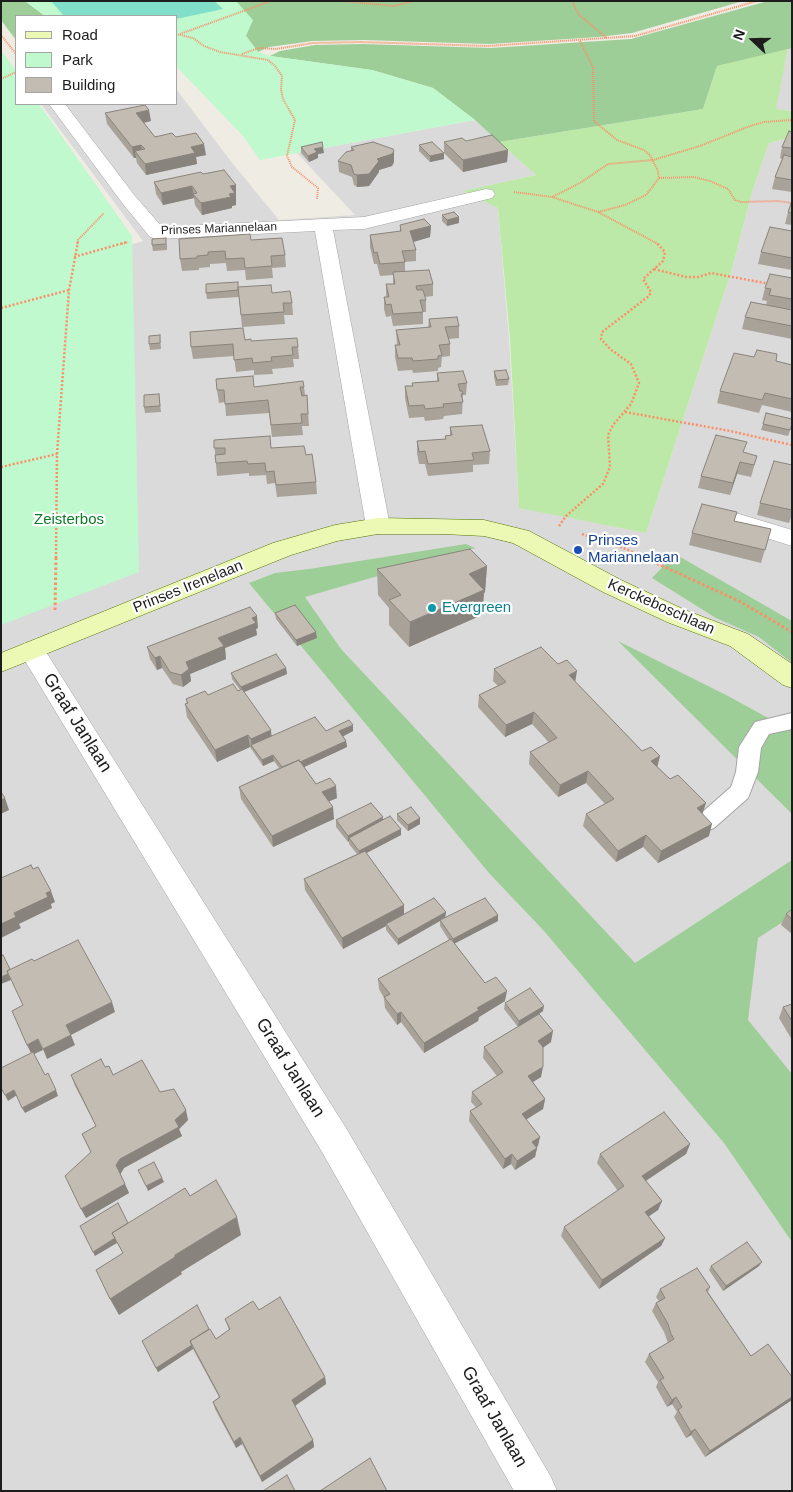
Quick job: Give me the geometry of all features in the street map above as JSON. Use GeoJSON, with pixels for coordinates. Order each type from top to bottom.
{"type":"FeatureCollection","features":[{"type":"Feature","properties":{"kind":"street","name":"Prinses Mariannelaan"},"geometry":{"type":"LineString","coordinates":[[58,105],[129,200],[157,233],[364,223],[486,194]]}},
{"type":"Feature","properties":{"kind":"street"},"geometry":{"type":"LineString","coordinates":[[323,226],[378,526]]}},
{"type":"Feature","properties":{"kind":"street"},"geometry":{"type":"LineString","coordinates":[[736,521],[792,538]]}},
{"type":"Feature","properties":{"kind":"street","name":"Prinses Irenelaan"},"geometry":{"type":"LineString","coordinates":[[1,663],[282,549],[335,533],[378,526]]}},
{"type":"Feature","properties":{"kind":"street","name":"Kerckeboschlaan"},"geometry":{"type":"LineString","coordinates":[[378,526],[484,528],[521,537],[612,586],[676,616],[739,640],[792,678]]}},
{"type":"Feature","properties":{"kind":"street","name":"Graaf Janlaan"},"geometry":{"type":"LineString","coordinates":[[32,651],[334,1140],[537,1491]]}},
{"type":"Feature","properties":{"kind":"lane"},"geometry":{"type":"LineString","coordinates":[[706,822],[740,792],[747,772],[750,747],[762,728],[792,721]]}},
{"type":"Feature","properties":{"kind":"path"},"geometry":{"type":"LineString","coordinates":[[178,34],[271,1]]}},
{"type":"Feature","properties":{"kind":"path"},"geometry":{"type":"LineString","coordinates":[[342,1],[394,6],[413,1]]}},
{"type":"Feature","properties":{"kind":"path"},"geometry":{"type":"LineString","coordinates":[[572,1],[579,15],[608,39]]}},
{"type":"Feature","properties":{"kind":"path"},"geometry":{"type":"LineString","coordinates":[[242,54],[259,48],[276,49],[313,43],[360,42],[488,46],[608,39],[635,36],[757,1]]}},
{"type":"Feature","properties":{"kind":"path"},"geometry":{"type":"LineString","coordinates":[[178,34],[193,38],[204,46],[220,52],[242,54],[268,60],[275,66],[282,76],[281,89],[283,98],[296,120],[287,156],[292,167],[318,188],[314,203],[316,208],[324,214],[323,226]]}},
{"type":"Feature","properties":{"kind":"path"},"geometry":{"type":"LineString","coordinates":[[1,35],[15,53]]}},
{"type":"Feature","properties":{"kind":"path"},"geometry":{"type":"LineString","coordinates":[[580,41],[593,67],[594,121],[617,140],[644,150],[653,160],[658,172],[658,178],[646,195],[636,201],[598,212]]}},
{"type":"Feature","properties":{"kind":"path"},"geometry":{"type":"LineString","coordinates":[[1,79],[15,72]]}},
{"type":"Feature","properties":{"kind":"path"},"geometry":{"type":"LineString","coordinates":[[552,197],[580,183],[608,164],[653,160],[700,146],[750,126],[764,122],[792,120]]}},
{"type":"Feature","properties":{"kind":"path"},"geometry":{"type":"LineString","coordinates":[[658,178],[694,177],[710,181],[728,189],[735,200],[741,202],[777,201],[792,203]]}},
{"type":"Feature","properties":{"kind":"path"},"geometry":{"type":"LineString","coordinates":[[486,194],[512,191],[552,197],[598,212],[628,226],[662,247],[665,252],[663,261],[642,278],[651,292],[649,296],[602,332],[601,339],[610,349],[631,364],[638,383],[632,404],[613,425],[608,435],[610,467],[602,484],[566,516],[559,526],[567,529]]}},
{"type":"Feature","properties":{"kind":"path"},"geometry":{"type":"LineString","coordinates":[[54,617],[57,454],[69,290],[74,258],[78,240],[86,230],[111,207],[129,200]]}},
{"type":"Feature","properties":{"kind":"path"},"geometry":{"type":"LineString","coordinates":[[74,258],[157,233]]}},
{"type":"Feature","properties":{"kind":"path"},"geometry":{"type":"LineString","coordinates":[[654,268],[686,277],[698,277],[711,273],[773,284]]}},
{"type":"Feature","properties":{"kind":"path"},"geometry":{"type":"LineString","coordinates":[[1,308],[69,290]]}},
{"type":"Feature","properties":{"kind":"path"},"geometry":{"type":"LineString","coordinates":[[624,412],[730,431],[792,446]]}},
{"type":"Feature","properties":{"kind":"path"},"geometry":{"type":"LineString","coordinates":[[1,467],[57,454]]}},
{"type":"Feature","properties":{"kind":"path"},"geometry":{"type":"LineString","coordinates":[[576,532],[626,549],[740,601],[792,632]]}},
{"type":"Feature","properties":{"kind":"shaded area"},"geometry":{"type":"Polygon","coordinates":[[[51,1],[214,1],[223,9],[178,19],[178,15],[63,15],[51,1]]]}},
{"type":"Feature","properties":{"kind":"shaded area"},"geometry":{"type":"Polygon","coordinates":[[[788,48],[792,48],[792,111],[775,109],[788,48]]]}},
{"type":"Feature","properties":{"kind":"shaded area"},"geometry":{"type":"Polygon","coordinates":[[[178,92],[233,164],[279,220],[355,215],[297,153],[475,120],[536,175],[464,191],[498,208],[509,339],[519,507],[646,533],[732,269],[752,192],[769,143],[792,137],[792,1491],[1,1491],[1,585],[124,247],[143,241],[42,105],[178,105],[178,92]]]}},
{"type":"Feature","properties":{"kind":"green space"},"geometry":{"type":"Polygon","coordinates":[[[1,1],[25,1],[44,15],[15,15],[15,39],[1,20],[1,1]]]}},
{"type":"Feature","properties":{"kind":"green space"},"geometry":{"type":"Polygon","coordinates":[[[25,1],[236,1],[253,20],[246,36],[258,52],[270,56],[372,70],[433,88],[475,120],[260,160],[244,137],[178,68],[178,15],[44,15],[25,1]]]}},
{"type":"Feature","properties":{"kind":"green space"},"geometry":{"type":"Polygon","coordinates":[[[236,1],[743,1],[632,33],[598,37],[489,44],[364,40],[312,41],[269,47],[258,52],[246,36],[236,1]]]}},
{"type":"Feature","properties":{"kind":"green space"},"geometry":{"type":"Polygon","coordinates":[[[768,1],[792,1],[792,48],[717,66],[703,109],[499,142],[475,120],[433,88],[372,70],[270,56],[280,51],[315,45],[362,44],[491,48],[631,39],[768,1]]]}},
{"type":"Feature","properties":{"kind":"green space"},"geometry":{"type":"Polygon","coordinates":[[[788,48],[776,109],[792,111],[792,137],[769,143],[752,192],[732,269],[646,533],[519,508],[510,339],[498,208],[463,191],[536,175],[499,142],[703,109],[717,66],[788,48]]]}},
{"type":"Feature","properties":{"kind":"green space","name":"Zeisterbos"},"geometry":{"type":"Polygon","coordinates":[[[1,50],[15,70],[15,105],[40,105],[132,236],[139,572],[1,625],[1,50]]]}},
{"type":"Feature","properties":{"kind":"green space"},"geometry":{"type":"Polygon","coordinates":[[[466,544],[475,548],[305,597],[341,649],[635,963],[792,860],[792,916],[758,938],[748,1020],[792,1074],[792,1242],[724,1143],[544,931],[489,873],[249,583],[275,573],[466,544]]]}},
{"type":"Feature","properties":{"kind":"green space"},"geometry":{"type":"Polygon","coordinates":[[[675,554],[792,621],[792,663],[759,637],[716,618],[652,578],[675,554]]]}},
{"type":"Feature","properties":{"kind":"green space"},"geometry":{"type":"Polygon","coordinates":[[[618,641],[728,696],[792,731],[792,814],[618,641]]]}},
{"type":"Feature","properties":{"kind":"building"},"geometry":{"type":"Polygon","coordinates":[[[145,105],[149,110],[136,113],[155,137],[172,133],[176,137],[196,133],[204,144],[191,147],[195,153],[145,164],[135,151],[145,149],[141,145],[132,147],[105,113],[145,105]]]}},
{"type":"Feature","properties":{"kind":"building"},"geometry":{"type":"Polygon","coordinates":[[[789,131],[792,132],[792,148],[782,147],[789,131]]]}},
{"type":"Feature","properties":{"kind":"building"},"geometry":{"type":"Polygon","coordinates":[[[492,135],[508,150],[463,160],[444,142],[462,138],[466,141],[492,135]]]}},
{"type":"Feature","properties":{"kind":"building"},"geometry":{"type":"Polygon","coordinates":[[[322,142],[323,147],[314,149],[317,152],[308,156],[301,147],[322,142]]]}},
{"type":"Feature","properties":{"kind":"building"},"geometry":{"type":"Polygon","coordinates":[[[373,142],[394,151],[392,154],[377,159],[379,161],[369,174],[354,174],[351,165],[338,161],[346,152],[354,150],[351,147],[373,142]]]}},
{"type":"Feature","properties":{"kind":"building"},"geometry":{"type":"Polygon","coordinates":[[[432,142],[444,153],[430,156],[419,145],[432,142]]]}},
{"type":"Feature","properties":{"kind":"building"},"geometry":{"type":"Polygon","coordinates":[[[784,155],[792,157],[792,180],[775,177],[784,155]]]}},
{"type":"Feature","properties":{"kind":"building"},"geometry":{"type":"Polygon","coordinates":[[[224,170],[236,185],[230,186],[235,193],[229,194],[231,197],[201,203],[193,194],[197,193],[192,186],[161,193],[154,182],[201,172],[203,174],[224,170]]]}},
{"type":"Feature","properties":{"kind":"building"},"geometry":{"type":"Polygon","coordinates":[[[792,201],[792,213],[788,212],[792,201]]]}},
{"type":"Feature","properties":{"kind":"building"},"geometry":{"type":"Polygon","coordinates":[[[454,212],[459,217],[447,220],[442,215],[454,212]]]}},
{"type":"Feature","properties":{"kind":"building"},"geometry":{"type":"Polygon","coordinates":[[[424,219],[431,226],[410,231],[416,250],[402,251],[405,262],[380,264],[377,252],[374,253],[370,235],[401,231],[400,225],[424,219]]]}},
{"type":"Feature","properties":{"kind":"building"},"geometry":{"type":"Polygon","coordinates":[[[770,227],[792,231],[792,258],[761,252],[770,227]]]}},
{"type":"Feature","properties":{"kind":"building"},"geometry":{"type":"Polygon","coordinates":[[[250,234],[251,240],[282,238],[285,255],[271,256],[272,266],[245,268],[244,258],[226,259],[225,251],[208,252],[208,255],[197,256],[197,258],[180,259],[179,239],[250,234]]]}},
{"type":"Feature","properties":{"kind":"building"},"geometry":{"type":"Polygon","coordinates":[[[166,238],[166,244],[152,245],[152,239],[166,238]]]}},
{"type":"Feature","properties":{"kind":"building"},"geometry":{"type":"Polygon","coordinates":[[[429,270],[433,284],[416,286],[417,290],[423,290],[426,300],[420,300],[423,312],[393,314],[391,304],[386,305],[384,297],[389,297],[386,284],[395,284],[393,272],[429,270]]]}},
{"type":"Feature","properties":{"kind":"building"},"geometry":{"type":"Polygon","coordinates":[[[770,274],[792,278],[792,299],[769,295],[771,289],[765,288],[770,274]]]}},
{"type":"Feature","properties":{"kind":"building"},"geometry":{"type":"Polygon","coordinates":[[[238,282],[238,290],[206,293],[206,284],[238,282]]]}},
{"type":"Feature","properties":{"kind":"building"},"geometry":{"type":"Polygon","coordinates":[[[271,285],[272,293],[290,291],[292,303],[283,303],[284,312],[241,315],[238,287],[271,285]]]}},
{"type":"Feature","properties":{"kind":"building"},"geometry":{"type":"Polygon","coordinates":[[[751,302],[792,310],[792,326],[745,317],[751,302]]]}},
{"type":"Feature","properties":{"kind":"building"},"geometry":{"type":"Polygon","coordinates":[[[457,317],[459,326],[445,327],[450,344],[439,345],[442,355],[438,356],[438,359],[413,361],[412,358],[398,358],[395,345],[400,345],[396,330],[431,327],[429,319],[457,317]]]}},
{"type":"Feature","properties":{"kind":"building"},"geometry":{"type":"Polygon","coordinates":[[[243,328],[245,340],[297,338],[298,347],[292,347],[293,355],[271,357],[272,361],[253,363],[252,358],[234,360],[233,344],[191,347],[190,332],[243,328]]]}},
{"type":"Feature","properties":{"kind":"building"},"geometry":{"type":"Polygon","coordinates":[[[160,335],[160,343],[149,344],[149,336],[160,335]]]}},
{"type":"Feature","properties":{"kind":"building"},"geometry":{"type":"Polygon","coordinates":[[[757,350],[777,354],[776,361],[792,365],[792,399],[765,393],[762,400],[720,391],[734,353],[754,357],[757,350]]]}},
{"type":"Feature","properties":{"kind":"building"},"geometry":{"type":"Polygon","coordinates":[[[506,370],[509,379],[497,380],[494,371],[506,370]]]}},
{"type":"Feature","properties":{"kind":"building"},"geometry":{"type":"Polygon","coordinates":[[[463,371],[467,383],[458,384],[463,394],[461,394],[463,402],[443,404],[444,407],[425,409],[424,405],[409,406],[405,386],[413,386],[412,383],[439,381],[437,373],[463,371]]]}},
{"type":"Feature","properties":{"kind":"building"},"geometry":{"type":"Polygon","coordinates":[[[253,376],[254,387],[303,381],[304,387],[300,387],[302,396],[307,395],[308,414],[301,414],[302,423],[271,425],[268,400],[225,404],[224,390],[217,390],[216,379],[253,376]]]}},
{"type":"Feature","properties":{"kind":"building"},"geometry":{"type":"Polygon","coordinates":[[[159,394],[160,406],[144,407],[144,395],[159,394]]]}},
{"type":"Feature","properties":{"kind":"building"},"geometry":{"type":"Polygon","coordinates":[[[766,413],[792,419],[790,430],[763,424],[766,413]]]}},
{"type":"Feature","properties":{"kind":"building"},"geometry":{"type":"Polygon","coordinates":[[[482,425],[490,451],[472,453],[474,460],[428,464],[425,451],[419,452],[417,441],[446,439],[445,436],[452,435],[450,427],[482,425]]]}},
{"type":"Feature","properties":{"kind":"building"},"geometry":{"type":"Polygon","coordinates":[[[716,435],[747,442],[743,452],[757,456],[754,465],[740,462],[733,483],[701,476],[716,435]]]}},
{"type":"Feature","properties":{"kind":"building"},"geometry":{"type":"Polygon","coordinates":[[[270,436],[271,448],[304,446],[306,455],[312,454],[316,482],[276,485],[274,471],[266,472],[265,463],[248,464],[247,461],[216,463],[215,455],[225,454],[225,448],[214,448],[214,440],[270,436]]]}},
{"type":"Feature","properties":{"kind":"building"},"geometry":{"type":"Polygon","coordinates":[[[774,461],[792,465],[792,510],[760,503],[774,461]]]}},
{"type":"Feature","properties":{"kind":"building"},"geometry":{"type":"Polygon","coordinates":[[[702,504],[737,512],[734,521],[771,529],[765,550],[692,533],[702,504]]]}},
{"type":"Feature","properties":{"kind":"building"},"geometry":{"type":"Polygon","coordinates":[[[470,549],[487,566],[469,574],[484,590],[410,622],[389,600],[401,595],[377,569],[470,549]]]}},
{"type":"Feature","properties":{"kind":"building"},"geometry":{"type":"Polygon","coordinates":[[[295,605],[316,632],[296,640],[275,613],[295,605]]]}},
{"type":"Feature","properties":{"kind":"building"},"geometry":{"type":"Polygon","coordinates":[[[250,607],[257,616],[252,618],[256,623],[218,638],[224,646],[186,662],[189,669],[181,675],[170,672],[160,656],[155,658],[147,647],[250,607]]]}},
{"type":"Feature","properties":{"kind":"building"},"geometry":{"type":"Polygon","coordinates":[[[541,647],[558,664],[567,660],[577,671],[569,675],[642,751],[651,747],[660,756],[651,761],[670,779],[678,775],[706,803],[697,808],[712,824],[661,851],[646,835],[618,851],[586,814],[614,799],[588,771],[560,785],[530,752],[557,738],[546,725],[534,712],[506,725],[479,695],[506,682],[494,669],[541,647]]]}},
{"type":"Feature","properties":{"kind":"building"},"geometry":{"type":"Polygon","coordinates":[[[276,654],[286,668],[241,687],[231,673],[276,654]]]}},
{"type":"Feature","properties":{"kind":"building"},"geometry":{"type":"Polygon","coordinates":[[[233,684],[238,691],[242,689],[271,730],[251,739],[248,735],[215,750],[185,704],[188,703],[186,699],[205,691],[208,695],[233,684]]]}},
{"type":"Feature","properties":{"kind":"building"},"geometry":{"type":"Polygon","coordinates":[[[315,717],[326,731],[349,720],[353,725],[339,731],[346,741],[300,762],[299,760],[282,767],[273,755],[262,760],[251,745],[315,717]]]}},
{"type":"Feature","properties":{"kind":"building"},"geometry":{"type":"Polygon","coordinates":[[[299,760],[316,784],[330,778],[336,786],[322,792],[333,807],[272,836],[239,787],[299,760]]]}},
{"type":"Feature","properties":{"kind":"building"},"geometry":{"type":"Polygon","coordinates":[[[1,792],[5,798],[1,800],[1,792]]]}},
{"type":"Feature","properties":{"kind":"building"},"geometry":{"type":"Polygon","coordinates":[[[371,803],[383,817],[348,836],[336,820],[371,803]]]}},
{"type":"Feature","properties":{"kind":"building"},"geometry":{"type":"Polygon","coordinates":[[[411,807],[420,818],[408,825],[397,814],[411,807]]]}},
{"type":"Feature","properties":{"kind":"building"},"geometry":{"type":"Polygon","coordinates":[[[390,816],[401,829],[359,851],[349,838],[390,816]]]}},
{"type":"Feature","properties":{"kind":"building"},"geometry":{"type":"Polygon","coordinates":[[[365,851],[404,905],[342,938],[304,879],[365,851]]]}},
{"type":"Feature","properties":{"kind":"building"},"geometry":{"type":"Polygon","coordinates":[[[31,865],[33,869],[38,867],[51,891],[46,893],[48,897],[14,913],[16,917],[1,924],[1,878],[31,865]]]}},
{"type":"Feature","properties":{"kind":"building"},"geometry":{"type":"Polygon","coordinates":[[[434,898],[446,912],[398,939],[386,924],[434,898]]]}},
{"type":"Feature","properties":{"kind":"building"},"geometry":{"type":"Polygon","coordinates":[[[485,898],[498,915],[453,939],[440,920],[485,898]]]}},
{"type":"Feature","properties":{"kind":"building"},"geometry":{"type":"Polygon","coordinates":[[[792,909],[792,919],[786,914],[792,909]]]}},
{"type":"Feature","properties":{"kind":"building"},"geometry":{"type":"Polygon","coordinates":[[[451,939],[485,983],[496,977],[507,991],[477,1008],[479,1010],[424,1043],[401,1012],[397,1014],[384,997],[390,994],[378,979],[451,939]]]}},
{"type":"Feature","properties":{"kind":"building"},"geometry":{"type":"Polygon","coordinates":[[[78,940],[112,1002],[66,1025],[71,1035],[43,1049],[38,1039],[27,1045],[12,1011],[23,1005],[7,971],[32,959],[34,961],[78,940]]]}},
{"type":"Feature","properties":{"kind":"building"},"geometry":{"type":"Polygon","coordinates":[[[3,955],[10,969],[7,971],[8,974],[1,977],[1,956],[3,955]]]}},
{"type":"Feature","properties":{"kind":"building"},"geometry":{"type":"Polygon","coordinates":[[[530,988],[544,1006],[519,1021],[505,1003],[530,988]]]}},
{"type":"Feature","properties":{"kind":"building"},"geometry":{"type":"Polygon","coordinates":[[[792,1004],[792,1021],[783,1007],[792,1004]]]}},
{"type":"Feature","properties":{"kind":"building"},"geometry":{"type":"Polygon","coordinates":[[[539,1014],[553,1031],[538,1041],[543,1047],[543,1067],[528,1076],[545,1099],[522,1114],[540,1137],[532,1142],[537,1148],[517,1161],[512,1154],[505,1159],[470,1111],[482,1104],[472,1092],[503,1072],[484,1047],[539,1014]]]}},
{"type":"Feature","properties":{"kind":"building"},"geometry":{"type":"Polygon","coordinates":[[[33,1052],[45,1075],[48,1073],[56,1090],[22,1108],[14,1090],[5,1095],[1,1088],[1,1068],[33,1052]]]}},
{"type":"Feature","properties":{"kind":"building"},"geometry":{"type":"Polygon","coordinates":[[[101,1059],[105,1067],[109,1066],[113,1075],[142,1060],[160,1092],[174,1089],[186,1110],[175,1120],[179,1127],[120,1159],[116,1165],[125,1184],[81,1209],[65,1176],[91,1152],[82,1134],[96,1126],[71,1075],[101,1059]]]}},
{"type":"Feature","properties":{"kind":"building"},"geometry":{"type":"Polygon","coordinates":[[[664,1112],[690,1144],[642,1176],[662,1201],[645,1212],[665,1238],[602,1280],[564,1227],[624,1186],[600,1154],[664,1112]]]}},
{"type":"Feature","properties":{"kind":"building"},"geometry":{"type":"Polygon","coordinates":[[[154,1162],[162,1178],[146,1186],[138,1170],[154,1162]]]}},
{"type":"Feature","properties":{"kind":"building"},"geometry":{"type":"Polygon","coordinates":[[[216,1180],[237,1217],[175,1255],[175,1257],[110,1299],[96,1270],[123,1253],[112,1233],[185,1188],[190,1196],[216,1180]]]}},
{"type":"Feature","properties":{"kind":"building"},"geometry":{"type":"Polygon","coordinates":[[[118,1203],[128,1223],[112,1233],[115,1238],[93,1252],[80,1226],[118,1203]]]}},
{"type":"Feature","properties":{"kind":"building"},"geometry":{"type":"Polygon","coordinates":[[[747,1242],[762,1262],[726,1286],[711,1266],[747,1242]]]}},
{"type":"Feature","properties":{"kind":"building"},"geometry":{"type":"Polygon","coordinates":[[[697,1268],[710,1287],[706,1290],[751,1356],[768,1344],[792,1377],[792,1397],[710,1451],[695,1429],[691,1432],[678,1410],[682,1407],[676,1397],[672,1400],[660,1380],[664,1378],[649,1354],[674,1339],[656,1303],[665,1298],[660,1289],[697,1268]]]}},
{"type":"Feature","properties":{"kind":"building"},"geometry":{"type":"Polygon","coordinates":[[[280,1297],[325,1377],[292,1400],[313,1440],[260,1476],[240,1437],[234,1442],[213,1402],[220,1397],[190,1341],[210,1329],[216,1339],[230,1329],[225,1319],[253,1301],[259,1310],[280,1297]]]}},
{"type":"Feature","properties":{"kind":"building"},"geometry":{"type":"Polygon","coordinates":[[[197,1305],[209,1329],[190,1341],[192,1345],[156,1368],[142,1341],[197,1305]]]}},
{"type":"Feature","properties":{"kind":"building"},"geometry":{"type":"Polygon","coordinates":[[[370,1458],[387,1491],[320,1491],[370,1458]]]}},
{"type":"Feature","properties":{"kind":"building"},"geometry":{"type":"Polygon","coordinates":[[[287,1475],[295,1491],[263,1491],[287,1475]]]}},
{"type":"Feature","properties":{"kind":"place","name":"Prinses Mariannelaan"},"geometry":{"type":"Point","coordinates":[578,550]}},
{"type":"Feature","properties":{"kind":"place","name":"Evergreen"},"geometry":{"type":"Point","coordinates":[432,608]}}]}
